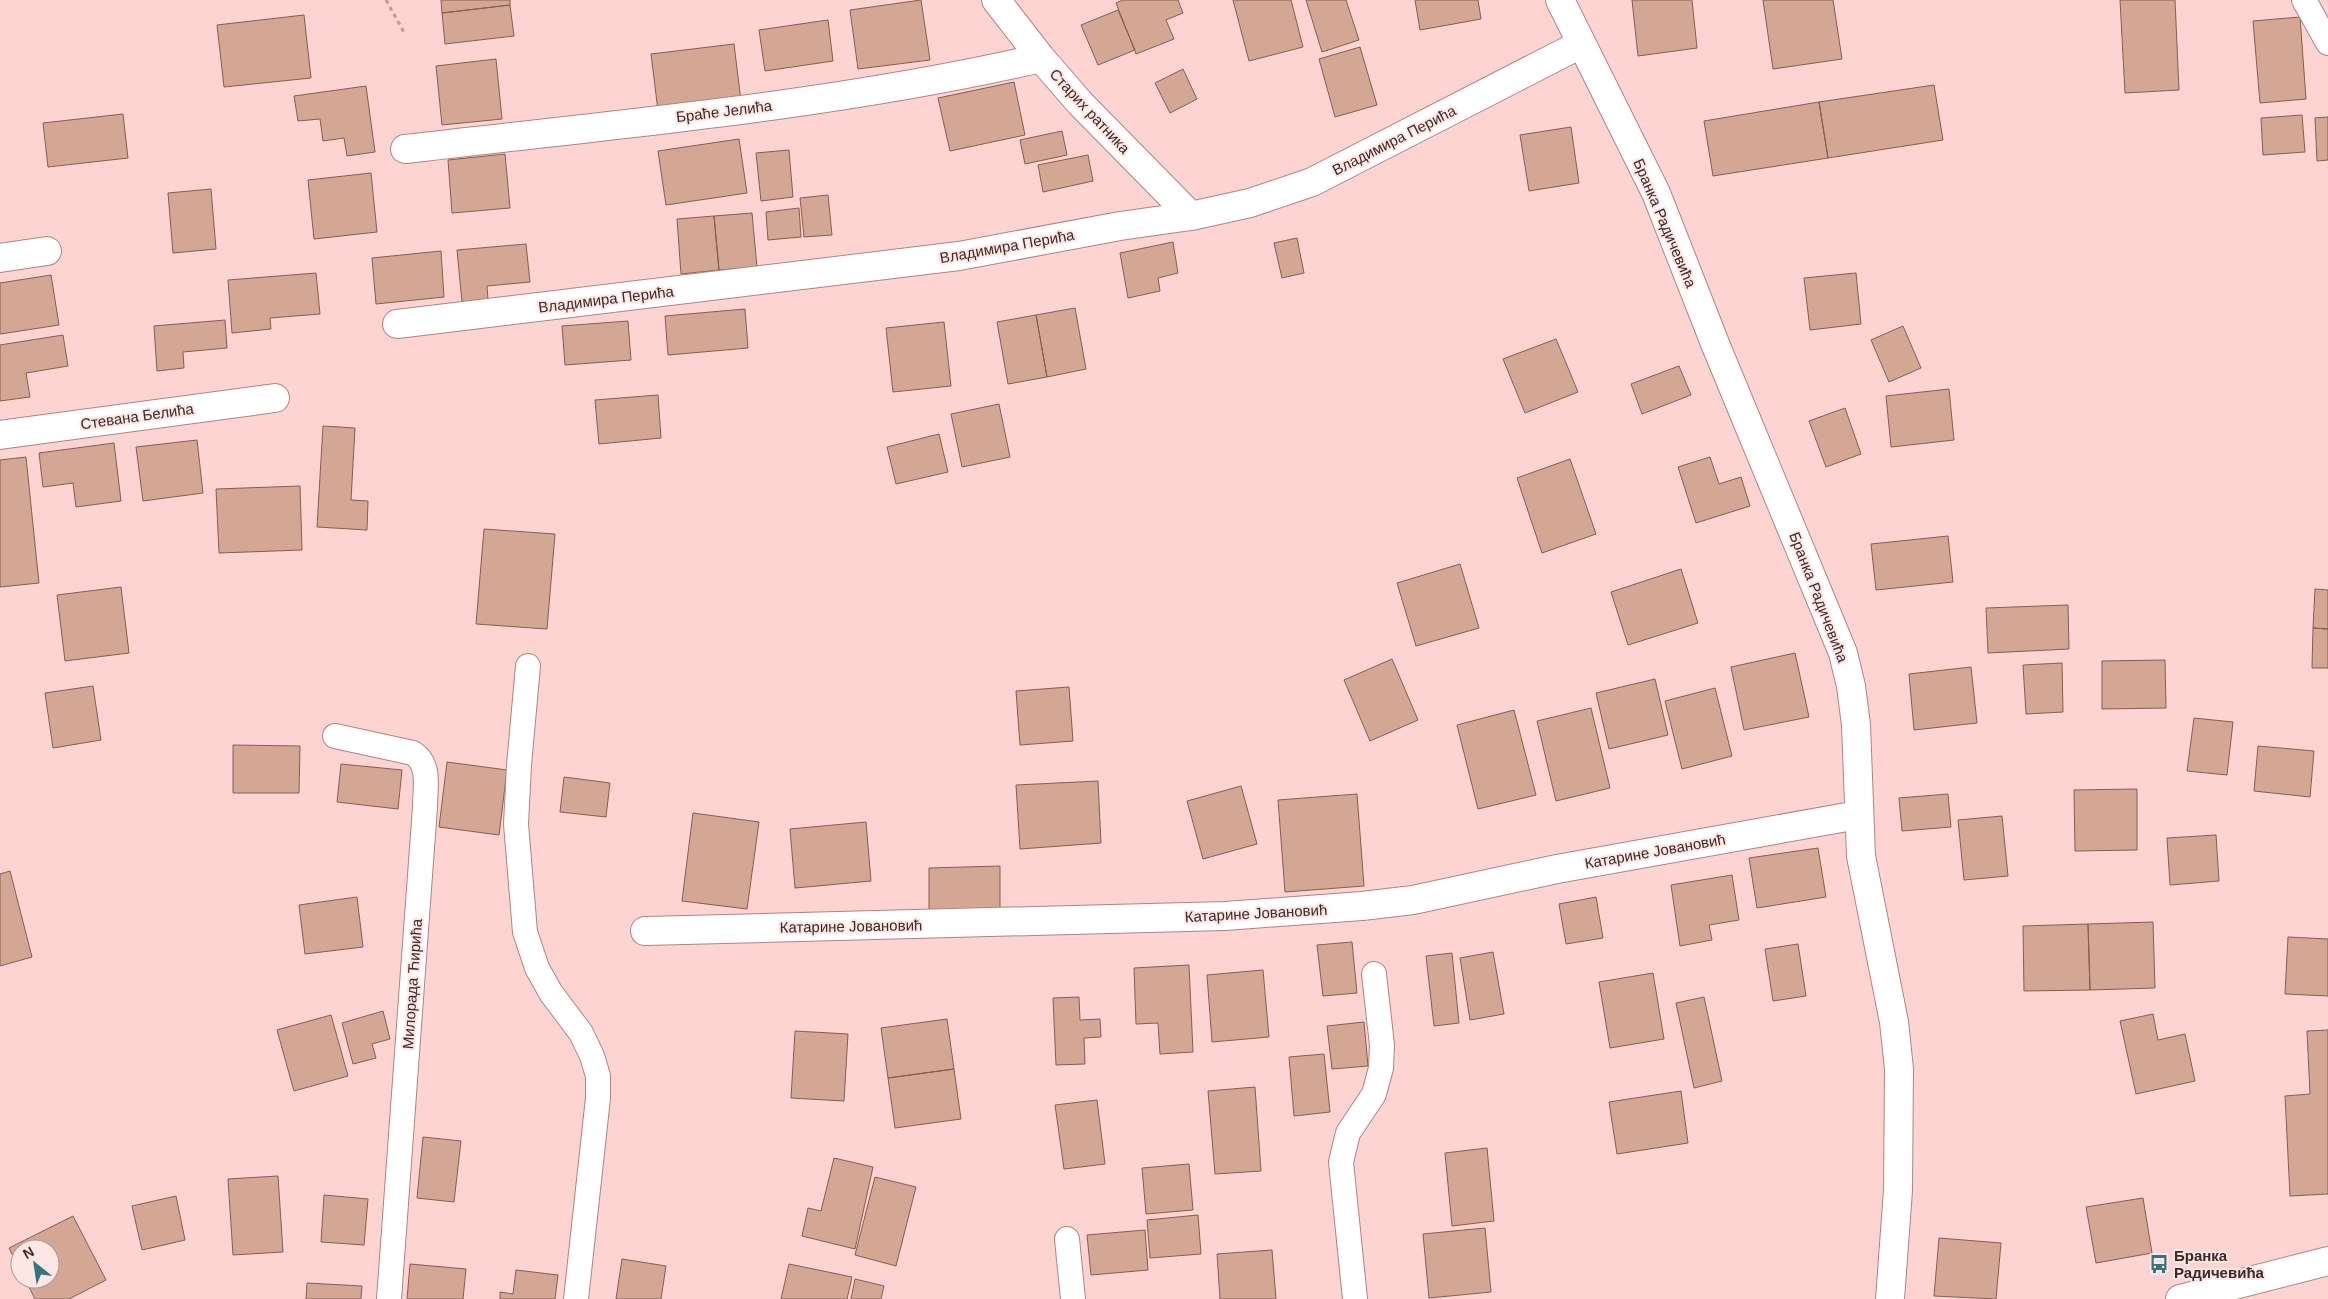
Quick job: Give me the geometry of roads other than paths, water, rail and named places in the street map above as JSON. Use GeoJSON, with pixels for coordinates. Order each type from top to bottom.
{"type":"FeatureCollection","features":[{"type":"Feature","properties":{"kind":"street","name":"Старих ратника"},"geometry":{"type":"LineString","coordinates":[[996,0],[1041,58],[1080,103],[1191,216]]}},
{"type":"Feature","properties":{"kind":"street","name":"Бранка Радичевића"},"geometry":{"type":"LineString","coordinates":[[1560,0],[1656,193],[1716,346],[1843,653],[1851,686],[1856,725],[1861,856],[1894,1022],[1899,1069],[1898,1190],[1890,1299]]}},
{"type":"Feature","properties":{"kind":"street","name":"Владимира Перића"},"geometry":{"type":"LineString","coordinates":[[397,324],[959,256],[1120,226],[1191,216],[1250,203],[1312,182],[1581,44]]}},
{"type":"Feature","properties":{"kind":"street","name":"Браће Јелића"},"geometry":{"type":"LineString","coordinates":[[405,149],[814,101],[978,73],[1041,58]]}},
{"type":"Feature","properties":{"kind":"street"},"geometry":{"type":"LineString","coordinates":[[0,258],[47,251]]}},
{"type":"Feature","properties":{"kind":"street","name":"Стевана Белића"},"geometry":{"type":"LineString","coordinates":[[0,435],[275,398]]}},
{"type":"Feature","properties":{"kind":"street","name":"Катарине Јовановић"},"geometry":{"type":"LineString","coordinates":[[645,931],[1225,916],[1362,906],[1413,900],[1557,869],[1858,815]]}},
{"type":"Feature","properties":{"kind":"street"},"geometry":{"type":"LineString","coordinates":[[2180,1299],[2328,1261]]}},
{"type":"Feature","properties":{"kind":"lane"},"geometry":{"type":"LineString","coordinates":[[2304,0],[2328,43]]}},
{"type":"Feature","properties":{"kind":"lane"},"geometry":{"type":"LineString","coordinates":[[528,666],[519,764],[516,824],[525,932],[537,968],[551,993],[582,1033],[598,1076],[598,1098],[576,1299]]}},
{"type":"Feature","properties":{"kind":"lane","name":"Милорада Ћирића"},"geometry":{"type":"LineString","coordinates":[[334,736],[412,753],[422,760],[425,768],[425,817],[389,1299]]}},
{"type":"Feature","properties":{"kind":"lane"},"geometry":{"type":"LineString","coordinates":[[1355,1299],[1341,1162],[1348,1133],[1374,1094],[1381,1068],[1382,1045],[1374,974]]}},
{"type":"Feature","properties":{"kind":"lane"},"geometry":{"type":"LineString","coordinates":[[1067,1239],[1073,1299]]}},
{"type":"Feature","properties":{"kind":"place","name":"Бранка Радичевића"},"geometry":{"type":"Point","coordinates":[2159,1264]}}]}
